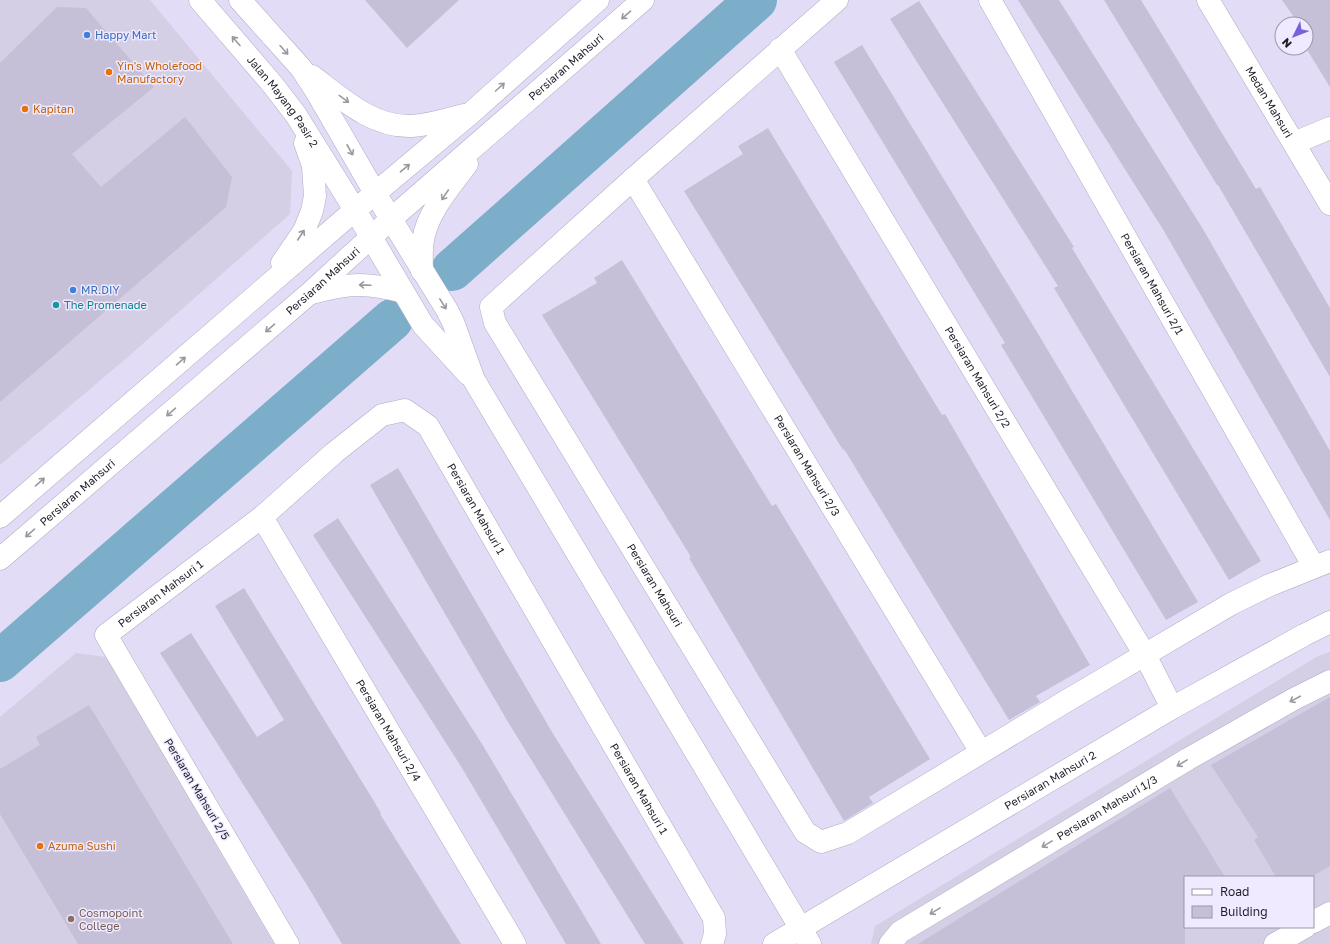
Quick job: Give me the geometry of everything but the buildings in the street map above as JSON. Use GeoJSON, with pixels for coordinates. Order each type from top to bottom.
{"type":"FeatureCollection","features":[{"type":"Feature","properties":{"kind":"street","name":"Jalan Mayang Pasir 2"},"geometry":{"type":"LineString","coordinates":[[200,0],[296,114],[371,238]]}},
{"type":"Feature","properties":{"kind":"street"},"geometry":{"type":"LineString","coordinates":[[240,0],[301,68],[316,90],[374,193],[453,322],[474,380],[805,936]]}},
{"type":"Feature","properties":{"kind":"street"},"geometry":{"type":"LineString","coordinates":[[0,517],[374,193],[471,113],[598,0]]}},
{"type":"Feature","properties":{"kind":"street","name":"Persiaran Mahsuri"},"geometry":{"type":"LineString","coordinates":[[0,559],[310,293],[391,219],[643,0]]}},
{"type":"Feature","properties":{"kind":"street"},"geometry":{"type":"LineString","coordinates":[[633,179],[837,0]]}},
{"type":"Feature","properties":{"kind":"street","name":"Persiaran Mahsuri 2/1"},"geometry":{"type":"LineString","coordinates":[[990,0],[1322,564]]}},
{"type":"Feature","properties":{"kind":"street","name":"Medan Mahsuri"},"geometry":{"type":"LineString","coordinates":[[1208,0],[1330,204]]}},
{"type":"Feature","properties":{"kind":"street","name":"Persiaran Mahsuri 2/2"},"geometry":{"type":"LineString","coordinates":[[780,49],[1145,655],[1172,708]]}},
{"type":"Feature","properties":{"kind":"street"},"geometry":{"type":"LineString","coordinates":[[301,68],[353,106],[371,117],[390,124],[412,126],[471,113]]}},
{"type":"Feature","properties":{"kind":"street"},"geometry":{"type":"LineString","coordinates":[[263,290],[304,231],[312,211],[315,196],[313,166],[296,114]]}},
{"type":"Feature","properties":{"kind":"street"},"geometry":{"type":"LineString","coordinates":[[1294,143],[1330,128]]}},
{"type":"Feature","properties":{"kind":"street"},"geometry":{"type":"LineString","coordinates":[[422,271],[423,241],[429,220],[446,193],[493,130]]}},
{"type":"Feature","properties":{"kind":"street","name":"Persiaran Mahsuri"},"geometry":{"type":"LineString","coordinates":[[633,179],[491,307],[495,323],[805,832],[821,842],[848,833],[981,752]]}},
{"type":"Feature","properties":{"kind":"street","name":"Persiaran Mahsuri 2/3"},"geometry":{"type":"LineString","coordinates":[[633,179],[981,752]]}},
{"type":"Feature","properties":{"kind":"street"},"geometry":{"type":"LineString","coordinates":[[371,238],[423,325],[474,380]]}},
{"type":"Feature","properties":{"kind":"street"},"geometry":{"type":"LineString","coordinates":[[310,293],[347,285],[366,284],[382,286],[403,292]]}},
{"type":"Feature","properties":{"kind":"street","name":"Persiaran Mahsuri 1"},"geometry":{"type":"LineString","coordinates":[[106,635],[262,517],[334,453],[382,415],[405,410],[428,426],[714,918],[715,934],[712,944]]}},
{"type":"Feature","properties":{"kind":"street","name":"Persiaran Mahsuri 2/4"},"geometry":{"type":"LineString","coordinates":[[262,517],[515,944]]}},
{"type":"Feature","properties":{"kind":"street"},"geometry":{"type":"LineString","coordinates":[[981,752],[1232,604],[1270,585],[1322,564]]}},
{"type":"Feature","properties":{"kind":"street","name":"Persiaran Mahsuri 2"},"geometry":{"type":"LineString","coordinates":[[774,944],[805,936],[1172,708],[1330,622]]}},
{"type":"Feature","properties":{"kind":"street","name":"Persiaran Mahsuri 2/5"},"geometry":{"type":"LineString","coordinates":[[106,635],[288,944]]}},
{"type":"Feature","properties":{"kind":"street","name":"Persiaran Mahsuri 1/3"},"geometry":{"type":"LineString","coordinates":[[890,944],[900,932],[1182,763],[1294,699],[1330,681]]}},
{"type":"Feature","properties":{"kind":"street"},"geometry":{"type":"LineString","coordinates":[[1314,921],[1330,913]]}},
{"type":"Feature","properties":{"kind":"street"},"geometry":{"type":"LineString","coordinates":[[1275,944],[1303,928]]}},
{"type":"Feature","properties":{"kind":"shaded area"},"geometry":{"type":"Polygon","coordinates":[[[0,0],[150,0],[292,171],[290,214],[122,362],[0,465],[0,0]]]}},
{"type":"Feature","properties":{"kind":"shaded area"},"geometry":{"type":"Polygon","coordinates":[[[1330,652],[1330,944],[871,944],[875,926],[1318,656],[1330,652]]]}},
{"type":"Feature","properties":{"kind":"shaded area"},"geometry":{"type":"Polygon","coordinates":[[[76,653],[106,657],[274,944],[0,944],[0,717],[76,653]]]}},
{"type":"Feature","properties":{"kind":"waterway"},"geometry":{"type":"LineString","coordinates":[[452,270],[756,0]]}},
{"type":"Feature","properties":{"kind":"waterway"},"geometry":{"type":"LineString","coordinates":[[0,661],[392,320]]}},
{"type":"Feature","properties":{"kind":"place","name":"Happy Mart"},"geometry":{"type":"Point","coordinates":[87,35]}},
{"type":"Feature","properties":{"kind":"place","name":"Yin's Wholefood Manufactory"},"geometry":{"type":"Point","coordinates":[109,72]}},
{"type":"Feature","properties":{"kind":"place","name":"Kapitan"},"geometry":{"type":"Point","coordinates":[25,109]}},
{"type":"Feature","properties":{"kind":"place","name":"MR.DIY"},"geometry":{"type":"Point","coordinates":[73,290]}},
{"type":"Feature","properties":{"kind":"place","name":"The Promenade"},"geometry":{"type":"Point","coordinates":[56,305]}},
{"type":"Feature","properties":{"kind":"place","name":"Azuma Sushi"},"geometry":{"type":"Point","coordinates":[40,846]}},
{"type":"Feature","properties":{"kind":"place","name":"Cosmopoint College"},"geometry":{"type":"Point","coordinates":[71,919]}}]}
